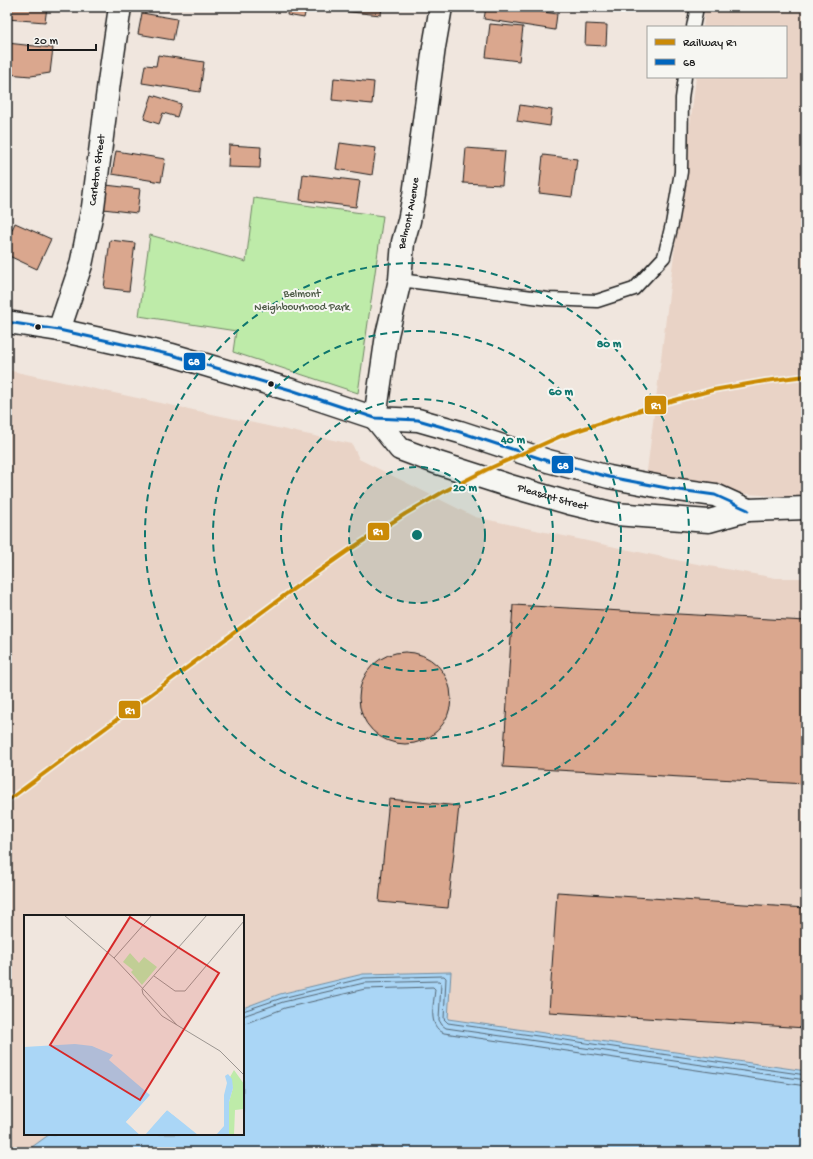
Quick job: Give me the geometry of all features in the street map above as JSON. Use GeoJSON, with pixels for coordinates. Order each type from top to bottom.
{"type":"FeatureCollection","features":[{"type":"Feature","properties":{"kind":"main road","name":"Carleton Street"},"geometry":{"type":"LineString","coordinates":[[59,330],[81,265],[93,207],[120,7]]}},
{"type":"Feature","properties":{"kind":"main road","name":"Belmont Avenue"},"geometry":{"type":"LineString","coordinates":[[375,418],[387,334],[400,280],[403,242],[414,196],[434,47],[441,7]]}},
{"type":"Feature","properties":{"kind":"main road","name":"Pleasant Street"},"geometry":{"type":"LineString","coordinates":[[7,322],[59,330],[172,355],[291,390],[375,418],[418,420],[548,461],[602,475],[672,489],[715,495],[748,510]]}},
{"type":"Feature","properties":{"kind":"main road","name":"Pleasant Street"},"geometry":{"type":"LineString","coordinates":[[375,418],[400,449],[435,462],[569,503],[615,514],[709,521],[748,510],[806,508]]}},
{"type":"Feature","properties":{"kind":"lane"},"geometry":{"type":"LineString","coordinates":[[693,26],[697,7]]}},
{"type":"Feature","properties":{"kind":"lane"},"geometry":{"type":"LineString","coordinates":[[400,280],[548,299],[597,301],[634,289],[664,257],[681,172],[682,98],[685,78]]}},
{"type":"Feature","properties":{"kind":"shaded area"},"geometry":{"type":"Polygon","coordinates":[[[705,7],[806,7],[806,498],[645,487],[696,78],[787,78],[787,26],[703,26],[705,7]]]}},
{"type":"Feature","properties":{"kind":"shaded area"},"geometry":{"type":"Polygon","coordinates":[[[7,370],[352,444],[359,459],[475,517],[681,561],[776,578],[806,578],[806,1071],[448,1019],[450,972],[363,974],[280,994],[244,1008],[244,915],[24,915],[24,1135],[49,1135],[25,1152],[7,1152],[7,370]]]}},
{"type":"Feature","properties":{"kind":"green space","name":"Belmont Neighbourhood Park"},"geometry":{"type":"Polygon","coordinates":[[[254,198],[383,216],[358,393],[233,352],[236,331],[139,316],[150,235],[246,262],[254,198]]]}},
{"type":"Feature","properties":{"kind":"water"},"geometry":{"type":"Polygon","coordinates":[[[451,972],[448,1019],[806,1071],[806,1152],[25,1152],[49,1135],[244,1135],[244,1008],[280,994],[363,974],[451,972]]]}},
{"type":"Feature","properties":{"kind":"building"},"geometry":{"type":"Polygon","coordinates":[[[7,7],[47,7],[45,22],[7,19],[7,7]]]}},
{"type":"Feature","properties":{"kind":"building"},"geometry":{"type":"Polygon","coordinates":[[[288,7],[306,9],[304,18],[287,15],[288,7]]]}},
{"type":"Feature","properties":{"kind":"building"},"geometry":{"type":"Polygon","coordinates":[[[340,7],[382,7],[381,15],[340,11],[340,7]]]}},
{"type":"Feature","properties":{"kind":"building"},"geometry":{"type":"Polygon","coordinates":[[[486,7],[509,7],[557,14],[555,30],[484,19],[486,7]]]}},
{"type":"Feature","properties":{"kind":"building"},"geometry":{"type":"Polygon","coordinates":[[[584,7],[612,7],[611,10],[584,7]]]}},
{"type":"Feature","properties":{"kind":"building"},"geometry":{"type":"Polygon","coordinates":[[[142,13],[177,19],[173,40],[138,34],[142,13]]]}},
{"type":"Feature","properties":{"kind":"building"},"geometry":{"type":"Polygon","coordinates":[[[490,24],[523,27],[519,61],[486,57],[490,24]]]}},
{"type":"Feature","properties":{"kind":"building"},"geometry":{"type":"Polygon","coordinates":[[[586,24],[607,25],[606,46],[585,45],[586,24]]]}},
{"type":"Feature","properties":{"kind":"building"},"geometry":{"type":"Polygon","coordinates":[[[7,43],[53,48],[50,73],[31,76],[7,74],[7,43]]]}},
{"type":"Feature","properties":{"kind":"building"},"geometry":{"type":"Polygon","coordinates":[[[158,55],[204,62],[200,92],[142,83],[145,65],[156,66],[158,55]]]}},
{"type":"Feature","properties":{"kind":"building"},"geometry":{"type":"Polygon","coordinates":[[[334,78],[374,82],[372,104],[332,100],[334,78]]]}},
{"type":"Feature","properties":{"kind":"building"},"geometry":{"type":"Polygon","coordinates":[[[152,95],[181,104],[177,117],[163,113],[159,124],[144,119],[152,95]]]}},
{"type":"Feature","properties":{"kind":"building"},"geometry":{"type":"Polygon","coordinates":[[[520,105],[552,110],[550,126],[517,121],[520,105]]]}},
{"type":"Feature","properties":{"kind":"building"},"geometry":{"type":"Polygon","coordinates":[[[340,143],[376,148],[372,175],[336,169],[340,143]]]}},
{"type":"Feature","properties":{"kind":"building"},"geometry":{"type":"Polygon","coordinates":[[[229,145],[261,147],[260,168],[228,167],[229,145]]]}},
{"type":"Feature","properties":{"kind":"building"},"geometry":{"type":"Polygon","coordinates":[[[466,148],[505,151],[502,185],[463,183],[466,148]]]}},
{"type":"Feature","properties":{"kind":"building"},"geometry":{"type":"Polygon","coordinates":[[[116,151],[165,159],[161,182],[112,174],[116,151]]]}},
{"type":"Feature","properties":{"kind":"building"},"geometry":{"type":"Polygon","coordinates":[[[543,155],[577,159],[572,197],[539,193],[543,155]]]}},
{"type":"Feature","properties":{"kind":"building"},"geometry":{"type":"Polygon","coordinates":[[[303,174],[360,181],[356,207],[300,200],[303,174]]]}},
{"type":"Feature","properties":{"kind":"building"},"geometry":{"type":"Polygon","coordinates":[[[106,185],[140,189],[137,213],[103,209],[106,185]]]}},
{"type":"Feature","properties":{"kind":"building"},"geometry":{"type":"Polygon","coordinates":[[[15,223],[51,239],[37,269],[7,255],[7,241],[15,223]]]}},
{"type":"Feature","properties":{"kind":"building"},"geometry":{"type":"Polygon","coordinates":[[[110,240],[135,243],[129,291],[104,288],[110,240]]]}},
{"type":"Feature","properties":{"kind":"building"},"geometry":{"type":"Polygon","coordinates":[[[513,605],[806,621],[806,784],[503,767],[513,605]]]}},
{"type":"Feature","properties":{"kind":"building"},"geometry":{"type":"Polygon","coordinates":[[[405,652],[423,656],[437,666],[447,680],[451,698],[447,716],[437,730],[423,740],[405,744],[387,740],[373,730],[363,716],[359,698],[363,680],[373,666],[387,656],[405,652]]]}},
{"type":"Feature","properties":{"kind":"building"},"geometry":{"type":"Polygon","coordinates":[[[389,799],[459,806],[448,908],[379,902],[389,799]]]}},
{"type":"Feature","properties":{"kind":"building"},"geometry":{"type":"Polygon","coordinates":[[[557,892],[806,908],[806,1028],[549,1012],[557,892]]]}},
{"type":"Feature","properties":{"kind":"rail line","name":"R1"},"geometry":{"type":"LineString","coordinates":[[7,801],[289,592],[349,550],[405,514],[443,492],[486,470],[561,436],[656,405],[713,390],[806,376]]}},
{"type":"Feature","properties":{"kind":"transit line","name":"68"},"geometry":{"type":"LineString","coordinates":[[7,322],[59,330],[172,355],[291,390],[375,418],[418,420],[548,461],[609,477],[672,489],[715,495],[748,510]]}}]}
